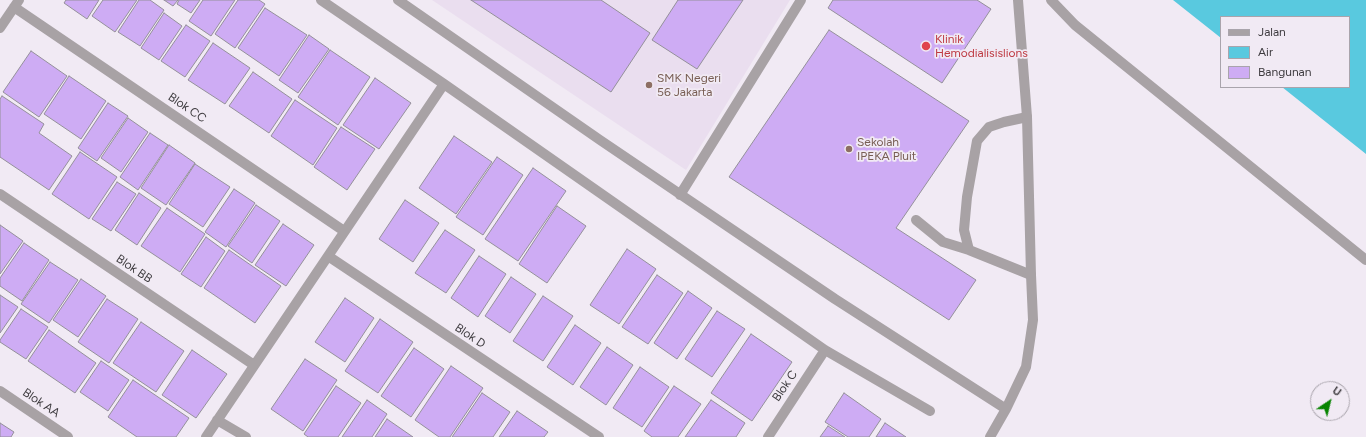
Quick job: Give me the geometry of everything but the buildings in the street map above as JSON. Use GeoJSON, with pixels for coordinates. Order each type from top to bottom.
{"type":"FeatureCollection","features":[{"type":"Feature","properties":{"kind":"street"},"geometry":{"type":"LineString","coordinates":[[321,0],[825,350],[930,411]]}},
{"type":"Feature","properties":{"kind":"street"},"geometry":{"type":"LineString","coordinates":[[398,0],[680,195],[835,299],[1006,409]]}},
{"type":"Feature","properties":{"kind":"street"},"geometry":{"type":"LineString","coordinates":[[680,195],[801,0]]}},
{"type":"Feature","properties":{"kind":"street"},"geometry":{"type":"LineString","coordinates":[[993,433],[1026,367],[1034,320],[1031,275],[1027,117],[1018,0]]}},
{"type":"Feature","properties":{"kind":"street"},"geometry":{"type":"LineString","coordinates":[[1051,0],[1075,25],[1366,260]]}},
{"type":"Feature","properties":{"kind":"street"},"geometry":{"type":"LineString","coordinates":[[0,28],[17,4]]}},
{"type":"Feature","properties":{"kind":"street","name":"Blok CC"},"geometry":{"type":"LineString","coordinates":[[17,4],[344,231]]}},
{"type":"Feature","properties":{"kind":"street"},"geometry":{"type":"LineString","coordinates":[[206,437],[444,84]]}},
{"type":"Feature","properties":{"kind":"street"},"geometry":{"type":"LineString","coordinates":[[969,250],[964,230],[966,203],[977,141],[989,127],[1027,117]]}},
{"type":"Feature","properties":{"kind":"street","name":"Blok BB"},"geometry":{"type":"LineString","coordinates":[[0,194],[254,365]]}},
{"type":"Feature","properties":{"kind":"street"},"geometry":{"type":"LineString","coordinates":[[916,220],[943,242],[969,250],[1031,275]]}},
{"type":"Feature","properties":{"kind":"street","name":"Blok D"},"geometry":{"type":"LineString","coordinates":[[328,256],[599,437]]}},
{"type":"Feature","properties":{"kind":"street","name":"Blok C"},"geometry":{"type":"LineString","coordinates":[[768,437],[825,350]]}},
{"type":"Feature","properties":{"kind":"street","name":"Blok AA"},"geometry":{"type":"LineString","coordinates":[[0,391],[68,437]]}},
{"type":"Feature","properties":{"kind":"street"},"geometry":{"type":"LineString","coordinates":[[217,420],[246,437]]}},
{"type":"Feature","properties":{"kind":"shaded area","name":"SMK Negeri 56 Jakarta"},"geometry":{"type":"Polygon","coordinates":[[[432,0],[790,0],[686,170],[432,0]]]}},
{"type":"Feature","properties":{"kind":"water"},"geometry":{"type":"Polygon","coordinates":[[[1173,0],[1366,0],[1366,154],[1283,88],[1350,88],[1350,16],[1220,16],[1220,37],[1173,0]]]}},
{"type":"Feature","properties":{"kind":"place","name":"Klinik Hemodialisislions"},"geometry":{"type":"Point","coordinates":[926,46]}},
{"type":"Feature","properties":{"kind":"place","name":"SMK Negeri 56 Jakarta"},"geometry":{"type":"Point","coordinates":[649,85]}},
{"type":"Feature","properties":{"kind":"place","name":"Sekolah IPEKA Pluit"},"geometry":{"type":"Point","coordinates":[849,149]}}]}
